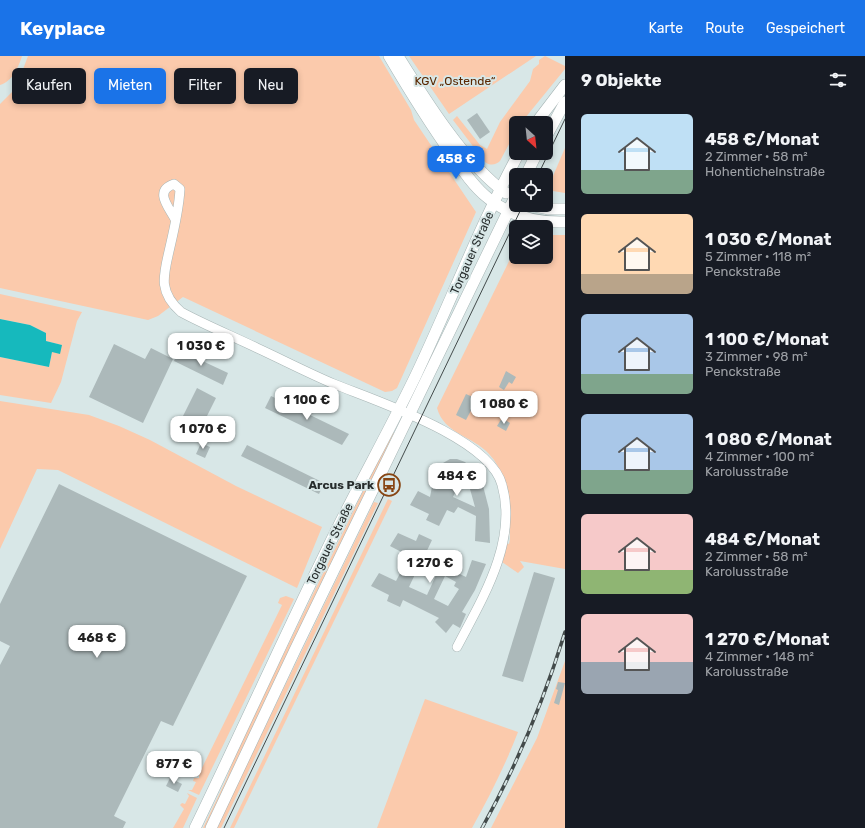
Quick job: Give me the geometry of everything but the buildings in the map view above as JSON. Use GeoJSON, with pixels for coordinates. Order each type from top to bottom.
{"type":"FeatureCollection","features":[{"type":"Feature","properties":{"kind":"main road"},"geometry":{"type":"LineString","coordinates":[[389,56],[434,130],[478,189],[508,211],[543,222],[565,222]]}},
{"type":"Feature","properties":{"kind":"main road"},"geometry":{"type":"LineString","coordinates":[[398,56],[460,146],[481,171],[500,189],[509,194]]}},
{"type":"Feature","properties":{"kind":"main road"},"geometry":{"type":"LineString","coordinates":[[541,116],[565,85]]}},
{"type":"Feature","properties":{"kind":"main road"},"geometry":{"type":"LineString","coordinates":[[553,124],[565,102]]}},
{"type":"Feature","properties":{"kind":"main road","name":"Torgauer Straße"},"geometry":{"type":"LineString","coordinates":[[195,828],[337,529],[399,409],[448,307],[459,277],[500,189],[515,160]]}},
{"type":"Feature","properties":{"kind":"main road"},"geometry":{"type":"LineString","coordinates":[[553,208],[565,209]]}},
{"type":"Feature","properties":{"kind":"main road","name":"Torgauer Straße"},"geometry":{"type":"LineString","coordinates":[[211,828],[295,650],[508,211]]}},
{"type":"Feature","properties":{"kind":"street"},"geometry":{"type":"LineString","coordinates":[[174,219],[170,246],[163,274],[165,289],[173,305],[189,316],[320,378],[410,414],[477,451],[497,472],[502,485],[505,520],[497,565],[457,647]]}},
{"type":"Feature","properties":{"kind":"green space"},"geometry":{"type":"Polygon","coordinates":[[[0,56],[22,56],[17,68],[12,68],[12,76],[8,81],[0,85],[0,56]]]}},
{"type":"Feature","properties":{"kind":"green space"},"geometry":{"type":"Polygon","coordinates":[[[28,56],[379,56],[411,110],[414,120],[476,212],[397,388],[392,391],[385,392],[183,297],[158,316],[148,320],[0,288],[0,104],[12,92],[12,104],[86,104],[86,68],[24,68],[28,56]]]}},
{"type":"Feature","properties":{"kind":"green space","name":"KGV „Ostende“"},"geometry":{"type":"Polygon","coordinates":[[[409,56],[536,56],[449,114],[409,56]]]}},
{"type":"Feature","properties":{"kind":"green space"},"geometry":{"type":"Polygon","coordinates":[[[545,56],[565,66],[565,69],[527,116],[509,116],[509,144],[500,161],[493,164],[485,162],[453,120],[457,116],[480,145],[487,149],[500,122],[530,81],[533,69],[539,64],[539,60],[545,56]]]}},
{"type":"Feature","properties":{"kind":"green space"},"geometry":{"type":"Polygon","coordinates":[[[565,148],[565,193],[553,191],[553,176],[565,148]]]}},
{"type":"Feature","properties":{"kind":"green space"},"geometry":{"type":"Polygon","coordinates":[[[553,235],[565,235],[565,569],[520,561],[524,567],[518,573],[502,562],[506,543],[509,544],[510,539],[507,494],[501,472],[489,454],[446,424],[437,408],[509,261],[509,264],[553,264],[553,235]]]}},
{"type":"Feature","properties":{"kind":"green space"},"geometry":{"type":"Polygon","coordinates":[[[0,294],[82,312],[77,321],[61,382],[51,403],[0,395],[0,357],[49,367],[52,352],[62,345],[46,341],[46,333],[30,325],[0,319],[0,294]]]}},
{"type":"Feature","properties":{"kind":"green space"},"geometry":{"type":"Polygon","coordinates":[[[0,401],[89,415],[119,426],[150,440],[236,486],[322,527],[297,588],[58,470],[37,469],[0,549],[0,401]]]}},
{"type":"Feature","properties":{"kind":"green space"},"geometry":{"type":"Polygon","coordinates":[[[392,432],[394,433],[207,828],[203,828],[226,780],[237,750],[392,432]]]}},
{"type":"Feature","properties":{"kind":"green space"},"geometry":{"type":"Polygon","coordinates":[[[388,499],[392,501],[234,828],[230,828],[388,499]]]}},
{"type":"Feature","properties":{"kind":"green space"},"geometry":{"type":"Polygon","coordinates":[[[374,502],[378,503],[221,828],[216,828],[374,502]]]}},
{"type":"Feature","properties":{"kind":"green space"},"geometry":{"type":"Polygon","coordinates":[[[286,596],[294,599],[199,795],[188,790],[192,790],[196,782],[193,781],[194,778],[199,778],[199,774],[282,605],[278,603],[280,598],[286,596]]]}},
{"type":"Feature","properties":{"kind":"green space"},"geometry":{"type":"Polygon","coordinates":[[[565,661],[565,828],[491,828],[537,738],[565,661]]]}},
{"type":"Feature","properties":{"kind":"green space"},"geometry":{"type":"Polygon","coordinates":[[[425,699],[518,732],[485,805],[472,828],[377,828],[425,699]]]}},
{"type":"Feature","properties":{"kind":"green space"},"geometry":{"type":"Polygon","coordinates":[[[187,793],[197,798],[183,828],[173,828],[184,809],[180,805],[182,803],[185,804],[189,796],[187,793]]]}},
{"type":"Feature","properties":{"kind":"water"},"geometry":{"type":"Polygon","coordinates":[[[0,319],[30,325],[46,333],[46,341],[62,345],[60,354],[52,352],[49,367],[0,357],[0,319]]]}},
{"type":"Feature","properties":{"kind":"tram line"},"geometry":{"type":"LineString","coordinates":[[541,168],[565,119]]}},
{"type":"Feature","properties":{"kind":"tram line"},"geometry":{"type":"LineString","coordinates":[[224,828],[520,212]]}},
{"type":"Feature","properties":{"kind":"railway"},"geometry":{"type":"LineString","coordinates":[[482,828],[507,780],[529,732],[565,632]]}},
{"type":"Feature","properties":{"kind":"place","name":"Arcus Park"},"geometry":{"type":"Point","coordinates":[389,485]}}]}
